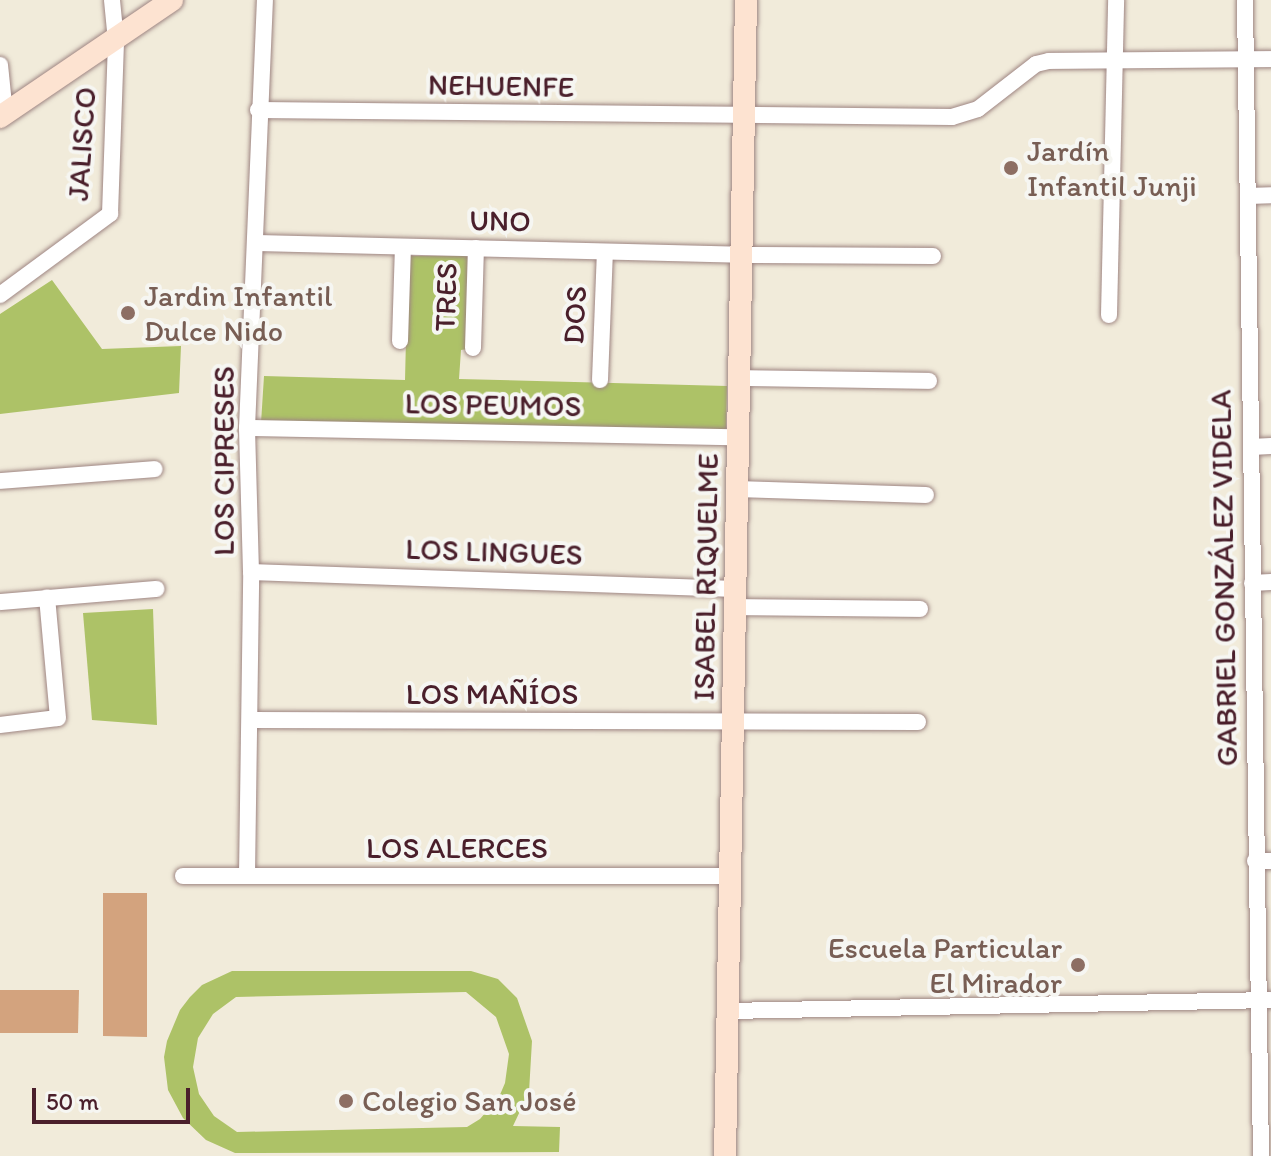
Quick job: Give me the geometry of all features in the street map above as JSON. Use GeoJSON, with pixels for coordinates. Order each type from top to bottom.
{"type":"FeatureCollection","features":[{"type":"Feature","properties":{"kind":"street"},"geometry":{"type":"LineString","coordinates":[[112,0],[116,41]]}},
{"type":"Feature","properties":{"kind":"street"},"geometry":{"type":"LineString","coordinates":[[2,116],[172,0]]}},
{"type":"Feature","properties":{"kind":"street","name":"LOS CIPRESES"},"geometry":{"type":"LineString","coordinates":[[247,875],[251,572],[247,428],[265,0]]}},
{"type":"Feature","properties":{"kind":"street","name":"ISABEL RIQUELME"},"geometry":{"type":"LineString","coordinates":[[725,1156],[746,0]]}},
{"type":"Feature","properties":{"kind":"street"},"geometry":{"type":"LineString","coordinates":[[1109,315],[1116,0]]}},
{"type":"Feature","properties":{"kind":"street","name":"GABRIEL GONZÁLEZ VIDELA"},"geometry":{"type":"LineString","coordinates":[[1245,0],[1254,724],[1263,861],[1264,1145]]}},
{"type":"Feature","properties":{"kind":"street","name":"JALISCO"},"geometry":{"type":"LineString","coordinates":[[0,295],[110,214],[116,41]]}},
{"type":"Feature","properties":{"kind":"street","name":"NEHUENFE"},"geometry":{"type":"LineString","coordinates":[[258,110],[744,117],[965,115],[1036,64],[1271,59]]}},
{"type":"Feature","properties":{"kind":"street"},"geometry":{"type":"LineString","coordinates":[[0,65],[2,116]]}},
{"type":"Feature","properties":{"kind":"street"},"geometry":{"type":"LineString","coordinates":[[1248,196],[1271,195]]}},
{"type":"Feature","properties":{"kind":"street","name":"UNO"},"geometry":{"type":"LineString","coordinates":[[257,243],[741,255],[933,256]]}},
{"type":"Feature","properties":{"kind":"street"},"geometry":{"type":"LineString","coordinates":[[400,341],[403,247]]}},
{"type":"Feature","properties":{"kind":"street","name":"TRES"},"geometry":{"type":"LineString","coordinates":[[473,348],[476,248]]}},
{"type":"Feature","properties":{"kind":"street","name":"DOS"},"geometry":{"type":"LineString","coordinates":[[600,380],[605,252]]}},
{"type":"Feature","properties":{"kind":"street"},"geometry":{"type":"LineString","coordinates":[[739,378],[929,381]]}},
{"type":"Feature","properties":{"kind":"street","name":"LOS PEUMOS"},"geometry":{"type":"LineString","coordinates":[[247,428],[738,437]]}},
{"type":"Feature","properties":{"kind":"street"},"geometry":{"type":"LineString","coordinates":[[1251,447],[1271,446]]}},
{"type":"Feature","properties":{"kind":"street"},"geometry":{"type":"LineString","coordinates":[[0,481],[155,469]]}},
{"type":"Feature","properties":{"kind":"street"},"geometry":{"type":"LineString","coordinates":[[737,489],[926,495]]}},
{"type":"Feature","properties":{"kind":"street","name":"LOS LINGUES"},"geometry":{"type":"LineString","coordinates":[[251,572],[920,609]]}},
{"type":"Feature","properties":{"kind":"street"},"geometry":{"type":"LineString","coordinates":[[1252,583],[1271,582]]}},
{"type":"Feature","properties":{"kind":"street"},"geometry":{"type":"LineString","coordinates":[[0,602],[156,589]]}},
{"type":"Feature","properties":{"kind":"street"},"geometry":{"type":"LineString","coordinates":[[0,725],[58,718],[47,598]]}},
{"type":"Feature","properties":{"kind":"street","name":"LOS MAÑÍOS"},"geometry":{"type":"LineString","coordinates":[[250,720],[918,722]]}},
{"type":"Feature","properties":{"kind":"street"},"geometry":{"type":"LineString","coordinates":[[1254,724],[1271,723]]}},
{"type":"Feature","properties":{"kind":"street","name":"LOS ALERCES"},"geometry":{"type":"LineString","coordinates":[[183,876],[730,876]]}},
{"type":"Feature","properties":{"kind":"street"},"geometry":{"type":"LineString","coordinates":[[728,1011],[1265,1000]]}},
{"type":"Feature","properties":{"kind":"green space"},"geometry":{"type":"Polygon","coordinates":[[[408,256],[470,256],[467,349],[461,350],[459,379],[727,386],[726,430],[261,423],[264,376],[405,380],[408,256]]]}},
{"type":"Feature","properties":{"kind":"green space"},"geometry":{"type":"Polygon","coordinates":[[[52,280],[102,349],[181,346],[179,393],[0,414],[0,314],[52,280]]]}},
{"type":"Feature","properties":{"kind":"green space"},"geometry":{"type":"Polygon","coordinates":[[[153,609],[157,725],[92,720],[83,613],[153,609]]]}},
{"type":"Feature","properties":{"kind":"green space"},"geometry":{"type":"Polygon","coordinates":[[[232,971],[471,971],[498,979],[517,998],[532,1041],[529,1092],[513,1126],[560,1127],[559,1152],[235,1153],[206,1140],[183,1118],[168,1090],[164,1057],[180,1010],[202,985],[232,971]],[[466,992],[236,997],[213,1014],[198,1038],[193,1067],[199,1094],[214,1116],[237,1132],[467,1127],[480,1119],[499,1097],[505,1083],[509,1054],[496,1017],[466,992]]]}},
{"type":"Feature","properties":{"kind":"building"},"geometry":{"type":"Polygon","coordinates":[[[103,893],[147,893],[147,1037],[103,1036],[103,893]]]}},
{"type":"Feature","properties":{"kind":"building"},"geometry":{"type":"Polygon","coordinates":[[[0,990],[79,990],[78,1033],[0,1033],[0,990]]]}},
{"type":"Feature","properties":{"kind":"place","name":"Jardín Infantil Junji"},"geometry":{"type":"Point","coordinates":[1011,168]}},
{"type":"Feature","properties":{"kind":"place","name":"Jardin Infantil Dulce Nido"},"geometry":{"type":"Point","coordinates":[128,313]}},
{"type":"Feature","properties":{"kind":"place","name":"Escuela Particular El Mirador"},"geometry":{"type":"Point","coordinates":[1078,965]}},
{"type":"Feature","properties":{"kind":"place","name":"Colegio San José"},"geometry":{"type":"Point","coordinates":[346,1101]}}]}
